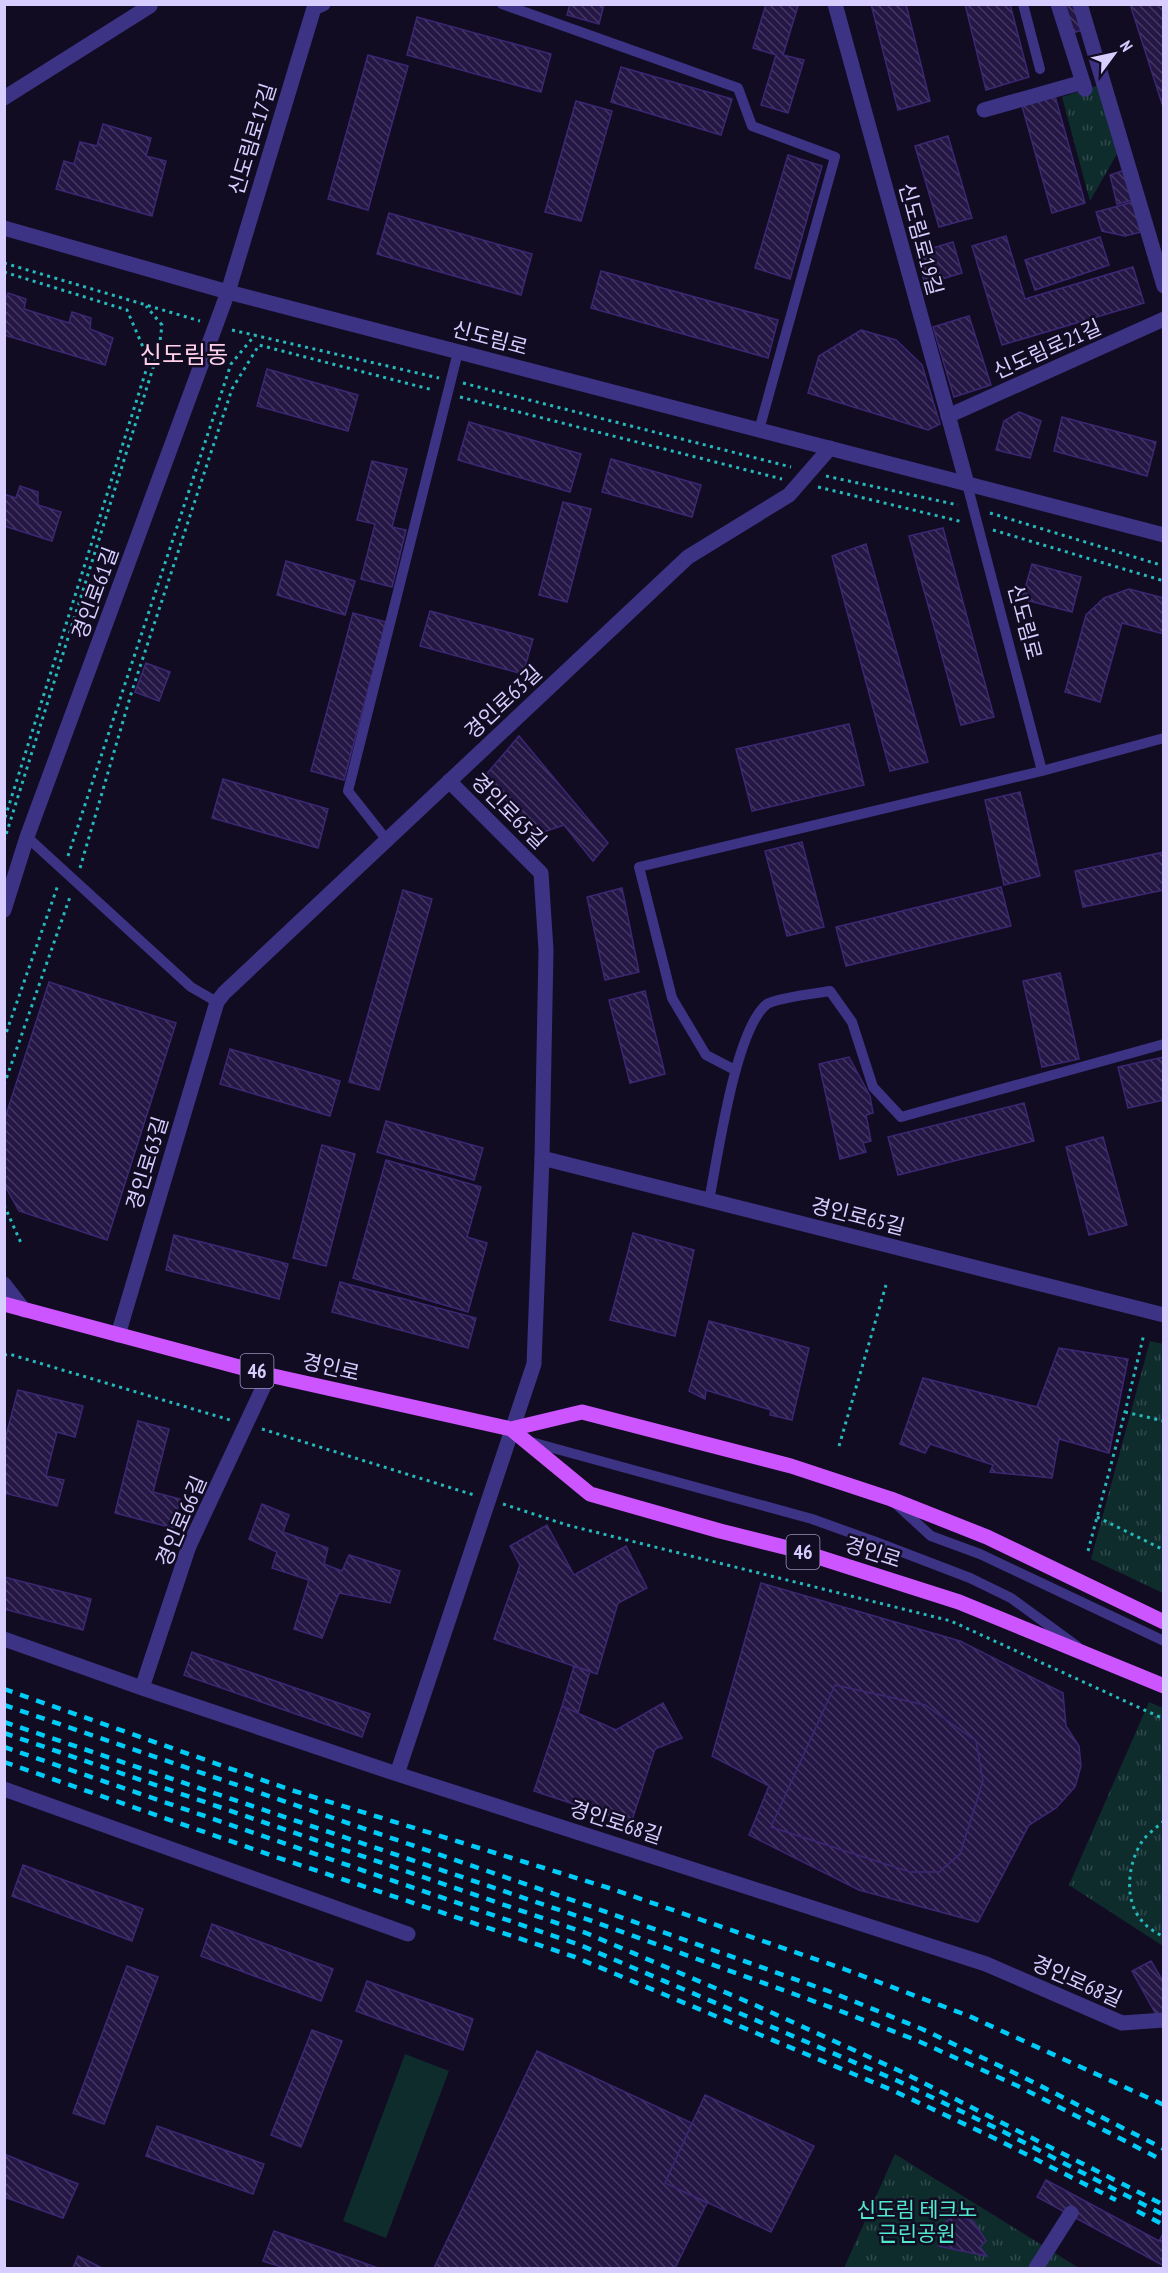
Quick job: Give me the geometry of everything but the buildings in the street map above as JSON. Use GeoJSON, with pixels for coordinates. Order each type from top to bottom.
{"type":"FeatureCollection","features":[{"type":"Feature","properties":{"kind":"main road","name":"경인로"},"geometry":{"type":"LineString","coordinates":[[4,1304],[224,1361],[269,1375],[512,1429],[582,1412],[791,1466],[891,1499],[987,1537],[1164,1622]]}},
{"type":"Feature","properties":{"kind":"main road","name":"경인로"},"geometry":{"type":"LineString","coordinates":[[512,1429],[590,1494],[796,1550],[959,1602],[1164,1686]]}},
{"type":"Feature","properties":{"kind":"street"},"geometry":{"type":"LineString","coordinates":[[4,98],[150,6],[148,4]]}},
{"type":"Feature","properties":{"kind":"street","name":"신도림로17길"},"geometry":{"type":"LineString","coordinates":[[228,292],[314,8],[323,4]]}},
{"type":"Feature","properties":{"kind":"street","name":"신도림로19길"},"geometry":{"type":"LineString","coordinates":[[835,4],[967,484]]}},
{"type":"Feature","properties":{"kind":"street"},"geometry":{"type":"LineString","coordinates":[[984,110],[1050,91],[1061,88],[1072,85],[1083,82],[1085,89],[1081,79],[1058,4]]}},
{"type":"Feature","properties":{"kind":"street"},"geometry":{"type":"LineString","coordinates":[[1080,4],[1164,286]]}},
{"type":"Feature","properties":{"kind":"street","name":"신도림로"},"geometry":{"type":"LineString","coordinates":[[4,228],[228,292],[1164,535]]}},
{"type":"Feature","properties":{"kind":"street","name":"경인로61길"},"geometry":{"type":"LineString","coordinates":[[4,910],[27,837],[228,292]]}},
{"type":"Feature","properties":{"kind":"street","name":"신도림로21길"},"geometry":{"type":"LineString","coordinates":[[948,416],[1164,319]]}},
{"type":"Feature","properties":{"kind":"street","name":"경인로63길"},"geometry":{"type":"LineString","coordinates":[[118,1335],[217,1002],[232,984],[688,557],[789,495],[830,448]]}},
{"type":"Feature","properties":{"kind":"street","name":"경인로65길"},"geometry":{"type":"LineString","coordinates":[[449,781],[541,873],[546,950],[542,1158],[534,1364],[512,1429]]}},
{"type":"Feature","properties":{"kind":"street","name":"경인로65길"},"geometry":{"type":"LineString","coordinates":[[542,1158],[1164,1315]]}},
{"type":"Feature","properties":{"kind":"street"},"geometry":{"type":"LineString","coordinates":[[4,1284],[24,1310]]}},
{"type":"Feature","properties":{"kind":"street","name":"경인로66길"},"geometry":{"type":"LineString","coordinates":[[142,1688],[189,1546],[269,1375]]}},
{"type":"Feature","properties":{"kind":"street"},"geometry":{"type":"LineString","coordinates":[[4,1639],[397,1774],[512,1429]]}},
{"type":"Feature","properties":{"kind":"street","name":"경인로68길"},"geometry":{"type":"LineString","coordinates":[[397,1774],[986,1964],[1122,2024],[1164,2020]]}},
{"type":"Feature","properties":{"kind":"street"},"geometry":{"type":"LineString","coordinates":[[4,1790],[408,1934]]}},
{"type":"Feature","properties":{"kind":"street"},"geometry":{"type":"LineString","coordinates":[[1036,2268],[1071,2213]]}},
{"type":"Feature","properties":{"kind":"lane"},"geometry":{"type":"LineString","coordinates":[[502,4],[738,88],[752,126],[835,157],[759,430]]}},
{"type":"Feature","properties":{"kind":"lane"},"geometry":{"type":"LineString","coordinates":[[1023,4],[1040,69]]}},
{"type":"Feature","properties":{"kind":"lane"},"geometry":{"type":"LineString","coordinates":[[386,839],[348,791],[458,352]]}},
{"type":"Feature","properties":{"kind":"lane","name":"신도림로"},"geometry":{"type":"LineString","coordinates":[[967,484],[1042,771]]}},
{"type":"Feature","properties":{"kind":"lane"},"geometry":{"type":"LineString","coordinates":[[735,1070],[706,1055],[672,998],[639,867],[1042,771],[1164,738]]}},
{"type":"Feature","properties":{"kind":"lane"},"geometry":{"type":"LineString","coordinates":[[27,837],[191,987],[217,1002]]}},
{"type":"Feature","properties":{"kind":"lane"},"geometry":{"type":"LineString","coordinates":[[709,1200],[735,1070],[756,1014],[770,1002],[830,991],[852,1022],[873,1087],[901,1117],[1164,1044]]}},
{"type":"Feature","properties":{"kind":"lane"},"geometry":{"type":"LineString","coordinates":[[525,1440],[812,1519],[970,1578],[1011,1598],[1091,1656]]}},
{"type":"Feature","properties":{"kind":"lane"},"geometry":{"type":"LineString","coordinates":[[891,1499],[931,1536],[980,1554],[1164,1641]]}},
{"type":"Feature","properties":{"kind":"path"},"geometry":{"type":"LineString","coordinates":[[4,263],[216,326],[451,380],[978,525],[1164,581]]}},
{"type":"Feature","properties":{"kind":"path"},"geometry":{"type":"LineString","coordinates":[[4,272],[127,310],[149,361],[4,821]]}},
{"type":"Feature","properties":{"kind":"path"},"geometry":{"type":"LineString","coordinates":[[4,841],[159,349],[162,325],[145,305]]}},
{"type":"Feature","properties":{"kind":"path"},"geometry":{"type":"LineString","coordinates":[[4,1039],[63,870],[231,364],[255,335]]}},
{"type":"Feature","properties":{"kind":"path"},"geometry":{"type":"LineString","coordinates":[[4,1085],[76,881],[131,694],[232,389],[259,345],[448,394],[804,477],[973,508],[1164,566]]}},
{"type":"Feature","properties":{"kind":"path"},"geometry":{"type":"LineString","coordinates":[[4,1205],[21,1243]]}},
{"type":"Feature","properties":{"kind":"path"},"geometry":{"type":"LineString","coordinates":[[839,1446],[886,1285]]}},
{"type":"Feature","properties":{"kind":"path"},"geometry":{"type":"LineString","coordinates":[[1088,1551],[1143,1334]]}},
{"type":"Feature","properties":{"kind":"path"},"geometry":{"type":"LineString","coordinates":[[1125,1412],[1164,1421]]}},
{"type":"Feature","properties":{"kind":"path"},"geometry":{"type":"LineString","coordinates":[[490,1500],[567,1525],[951,1621],[1164,1719]]}},
{"type":"Feature","properties":{"kind":"path"},"geometry":{"type":"LineString","coordinates":[[1097,1517],[1164,1550]]}},
{"type":"Feature","properties":{"kind":"path"},"geometry":{"type":"LineString","coordinates":[[1164,1821],[1143,1840],[1134,1860],[1129,1885],[1132,1906],[1143,1923],[1164,1936]]}},
{"type":"Feature","properties":{"kind":"green space"},"geometry":{"type":"Polygon","coordinates":[[[1099,85],[1118,152],[1090,201],[1062,97],[1099,85]]]}},
{"type":"Feature","properties":{"kind":"green space"},"geometry":{"type":"Polygon","coordinates":[[[1150,1341],[1163,1344],[1163,1593],[1091,1559],[1150,1341]]]}},
{"type":"Feature","properties":{"kind":"green space"},"geometry":{"type":"Polygon","coordinates":[[[1149,1702],[1163,1708],[1163,1946],[1069,1885],[1149,1702]]]}},
{"type":"Feature","properties":{"kind":"green space"},"geometry":{"type":"Polygon","coordinates":[[[405,2054],[449,2071],[386,2238],[343,2221],[405,2054]]]}},
{"type":"Feature","properties":{"kind":"green space","name":"신도림 테크노 근린공원"},"geometry":{"type":"Polygon","coordinates":[[[895,2154],[1079,2268],[844,2268],[895,2154]]]}},
{"type":"Feature","properties":{"kind":"railway"},"geometry":{"type":"LineString","coordinates":[[4,1689],[291,1790],[609,1888],[844,1969],[969,2016],[1164,2105]]}},
{"type":"Feature","properties":{"kind":"railway"},"geometry":{"type":"LineString","coordinates":[[4,1705],[598,1909],[831,1992],[922,2029],[1025,2078],[1164,2149]]}},
{"type":"Feature","properties":{"kind":"railway"},"geometry":{"type":"LineString","coordinates":[[4,1722],[592,1921],[827,2006],[916,2040],[1020,2087],[1164,2161]]}},
{"type":"Feature","properties":{"kind":"railway"},"geometry":{"type":"LineString","coordinates":[[4,1733],[586,1933],[755,2005],[902,2072],[1164,2205]]}},
{"type":"Feature","properties":{"kind":"railway"},"geometry":{"type":"LineString","coordinates":[[4,1747],[580,1945],[898,2081],[998,2129],[1164,2215]]}},
{"type":"Feature","properties":{"kind":"railway"},"geometry":{"type":"LineString","coordinates":[[4,1762],[276,1857],[575,1957],[894,2091],[994,2138],[1116,2200]]}},
{"type":"Feature","properties":{"kind":"railway"},"geometry":{"type":"LineString","coordinates":[[1137,2211],[1164,2225]]}},
{"type":"Feature","properties":{"kind":"district","name":"신도림동"},"geometry":{"type":"Point","coordinates":[184,354]}}]}
